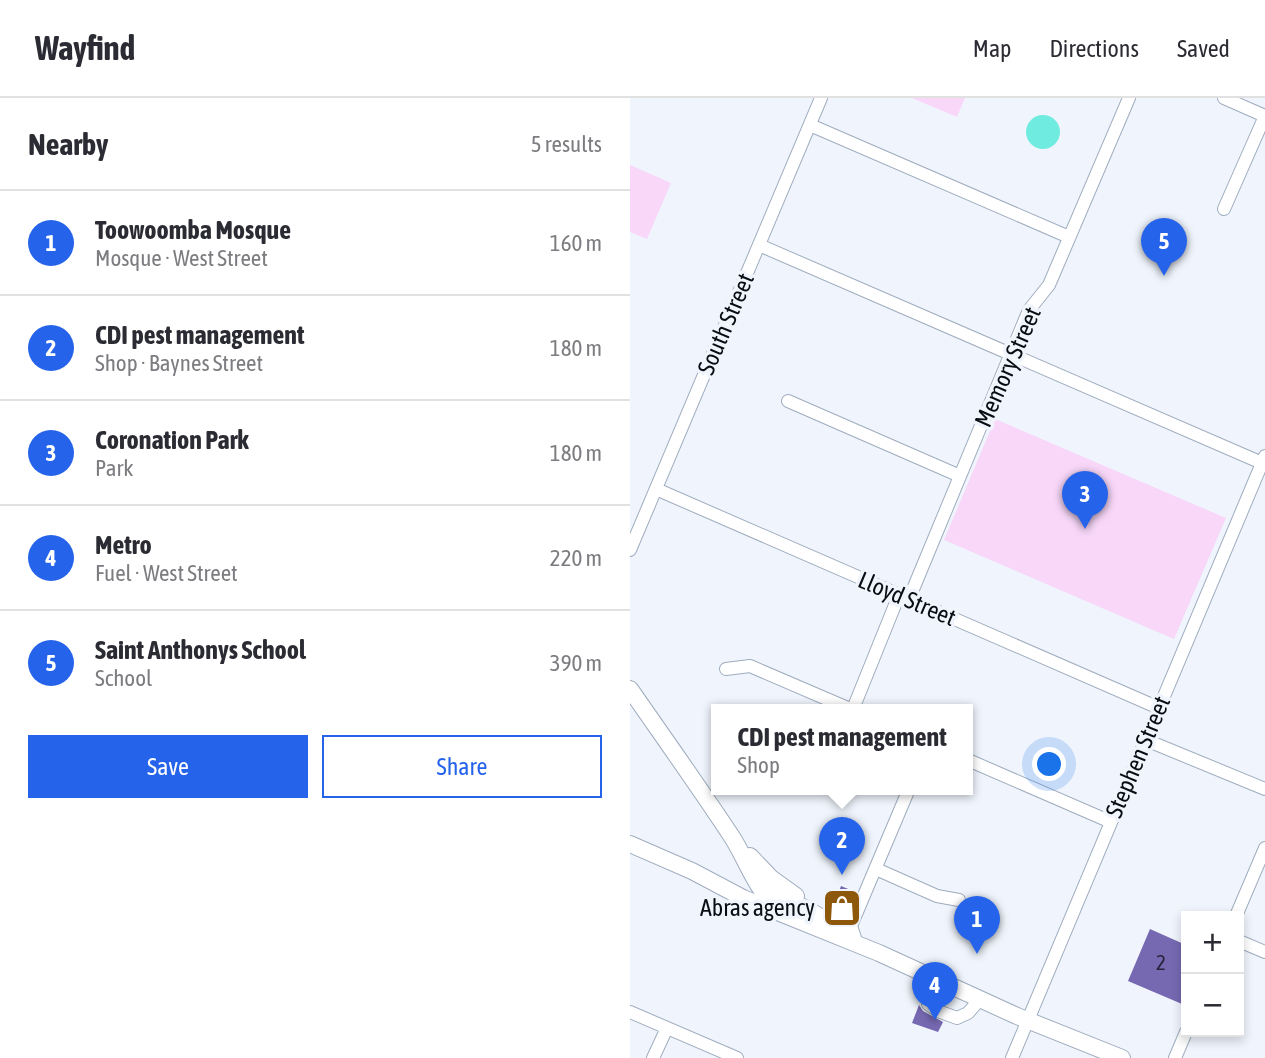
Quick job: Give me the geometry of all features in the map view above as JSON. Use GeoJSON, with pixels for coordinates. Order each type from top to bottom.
{"type":"FeatureCollection","features":[{"type":"Feature","properties":{"kind":"main road"},"geometry":{"type":"LineString","coordinates":[[630,689],[734,839],[764,892],[778,907],[834,931]]}},
{"type":"Feature","properties":{"kind":"main road"},"geometry":{"type":"LineString","coordinates":[[734,839],[771,878],[802,899],[834,931]]}},
{"type":"Feature","properties":{"kind":"main road"},"geometry":{"type":"LineString","coordinates":[[630,844],[734,894],[857,938],[980,999],[1122,1058]]}},
{"type":"Feature","properties":{"kind":"main road"},"geometry":{"type":"LineString","coordinates":[[692,872],[747,889],[778,895],[818,915]]}},
{"type":"Feature","properties":{"kind":"street","name":"South Street"},"geometry":{"type":"LineString","coordinates":[[630,550],[821,98]]}},
{"type":"Feature","properties":{"kind":"street","name":"Memory Street"},"geometry":{"type":"LineString","coordinates":[[854,704],[960,476],[1029,310],[1049,285],[1129,98]]}},
{"type":"Feature","properties":{"kind":"street"},"geometry":{"type":"LineString","coordinates":[[1224,98],[1265,116],[1224,209]]}},
{"type":"Feature","properties":{"kind":"street"},"geometry":{"type":"LineString","coordinates":[[810,125],[1069,237]]}},
{"type":"Feature","properties":{"kind":"street"},"geometry":{"type":"LineString","coordinates":[[760,245],[1011,355],[1264,459]]}},
{"type":"Feature","properties":{"kind":"street"},"geometry":{"type":"LineString","coordinates":[[788,401],[960,476]]}},
{"type":"Feature","properties":{"kind":"street","name":"Stephen Street"},"geometry":{"type":"LineString","coordinates":[[1012,1058],[1264,459]]}},
{"type":"Feature","properties":{"kind":"street","name":"Lloyd Street"},"geometry":{"type":"LineString","coordinates":[[656,489],[1159,708]]}},
{"type":"Feature","properties":{"kind":"street"},"geometry":{"type":"LineString","coordinates":[[726,669],[750,666],[840,704]]}},
{"type":"Feature","properties":{"kind":"street"},"geometry":{"type":"LineString","coordinates":[[1146,740],[1265,789]]}},
{"type":"Feature","properties":{"kind":"street"},"geometry":{"type":"LineString","coordinates":[[973,762],[1111,822]]}},
{"type":"Feature","properties":{"kind":"street"},"geometry":{"type":"LineString","coordinates":[[834,931],[857,938],[876,869],[907,795]]}},
{"type":"Feature","properties":{"kind":"street"},"geometry":{"type":"LineString","coordinates":[[1238,911],[1265,848]]}},
{"type":"Feature","properties":{"kind":"street"},"geometry":{"type":"LineString","coordinates":[[876,869],[937,896],[959,900]]}},
{"type":"Feature","properties":{"kind":"street"},"geometry":{"type":"LineString","coordinates":[[1244,943],[1265,952]]}},
{"type":"Feature","properties":{"kind":"street"},"geometry":{"type":"LineString","coordinates":[[926,974],[928,1004],[938,1011],[957,1018],[968,1013],[980,999]]}},
{"type":"Feature","properties":{"kind":"street"},"geometry":{"type":"LineString","coordinates":[[630,1012],[737,1058]]}},
{"type":"Feature","properties":{"kind":"street"},"geometry":{"type":"LineString","coordinates":[[653,1058],[667,1028]]}},
{"type":"Feature","properties":{"kind":"street"},"geometry":{"type":"LineString","coordinates":[[1175,1058],[1184,1037]]}},
{"type":"Feature","properties":{"kind":"shaded area"},"geometry":{"type":"Polygon","coordinates":[[[912,98],[965,98],[957,117],[912,98]]]}},
{"type":"Feature","properties":{"kind":"shaded area"},"geometry":{"type":"Polygon","coordinates":[[[1043,115],[1055,120],[1060,132],[1055,144],[1043,149],[1031,144],[1026,132],[1031,120],[1043,115]]]}},
{"type":"Feature","properties":{"kind":"shaded area"},"geometry":{"type":"Polygon","coordinates":[[[630,165],[671,183],[647,239],[630,232],[630,165]]]}},
{"type":"Feature","properties":{"kind":"shaded area"},"geometry":{"type":"Polygon","coordinates":[[[995,419],[1226,518],[1174,639],[944,540],[995,419]]]}},
{"type":"Feature","properties":{"kind":"building"},"geometry":{"type":"Polygon","coordinates":[[[841,886],[853,891],[847,906],[850,907],[843,912],[832,908],[841,886]]]}},
{"type":"Feature","properties":{"kind":"building"},"geometry":{"type":"Polygon","coordinates":[[[1150,929],[1181,943],[1181,1004],[1128,981],[1150,929]]]}},
{"type":"Feature","properties":{"kind":"building"},"geometry":{"type":"Polygon","coordinates":[[[919,1005],[923,1011],[943,1022],[938,1032],[912,1023],[919,1005]]]}},
{"type":"Feature","properties":{"kind":"place","name":"Saint Anthonys School"},"geometry":{"type":"Point","coordinates":[1164,276]}},
{"type":"Feature","properties":{"kind":"place","name":"Coronation Park"},"geometry":{"type":"Point","coordinates":[1085,529]}},
{"type":"Feature","properties":{"kind":"place","name":"CDI pest management"},"geometry":{"type":"Point","coordinates":[842,875]}},
{"type":"Feature","properties":{"kind":"place","name":"Abras agency"},"geometry":{"type":"Point","coordinates":[842,908]}},
{"type":"Feature","properties":{"kind":"place","name":"Toowoomba Mosque"},"geometry":{"type":"Point","coordinates":[977,954]}},
{"type":"Feature","properties":{"kind":"place","name":"Metro"},"geometry":{"type":"Point","coordinates":[935,1020]}}]}
